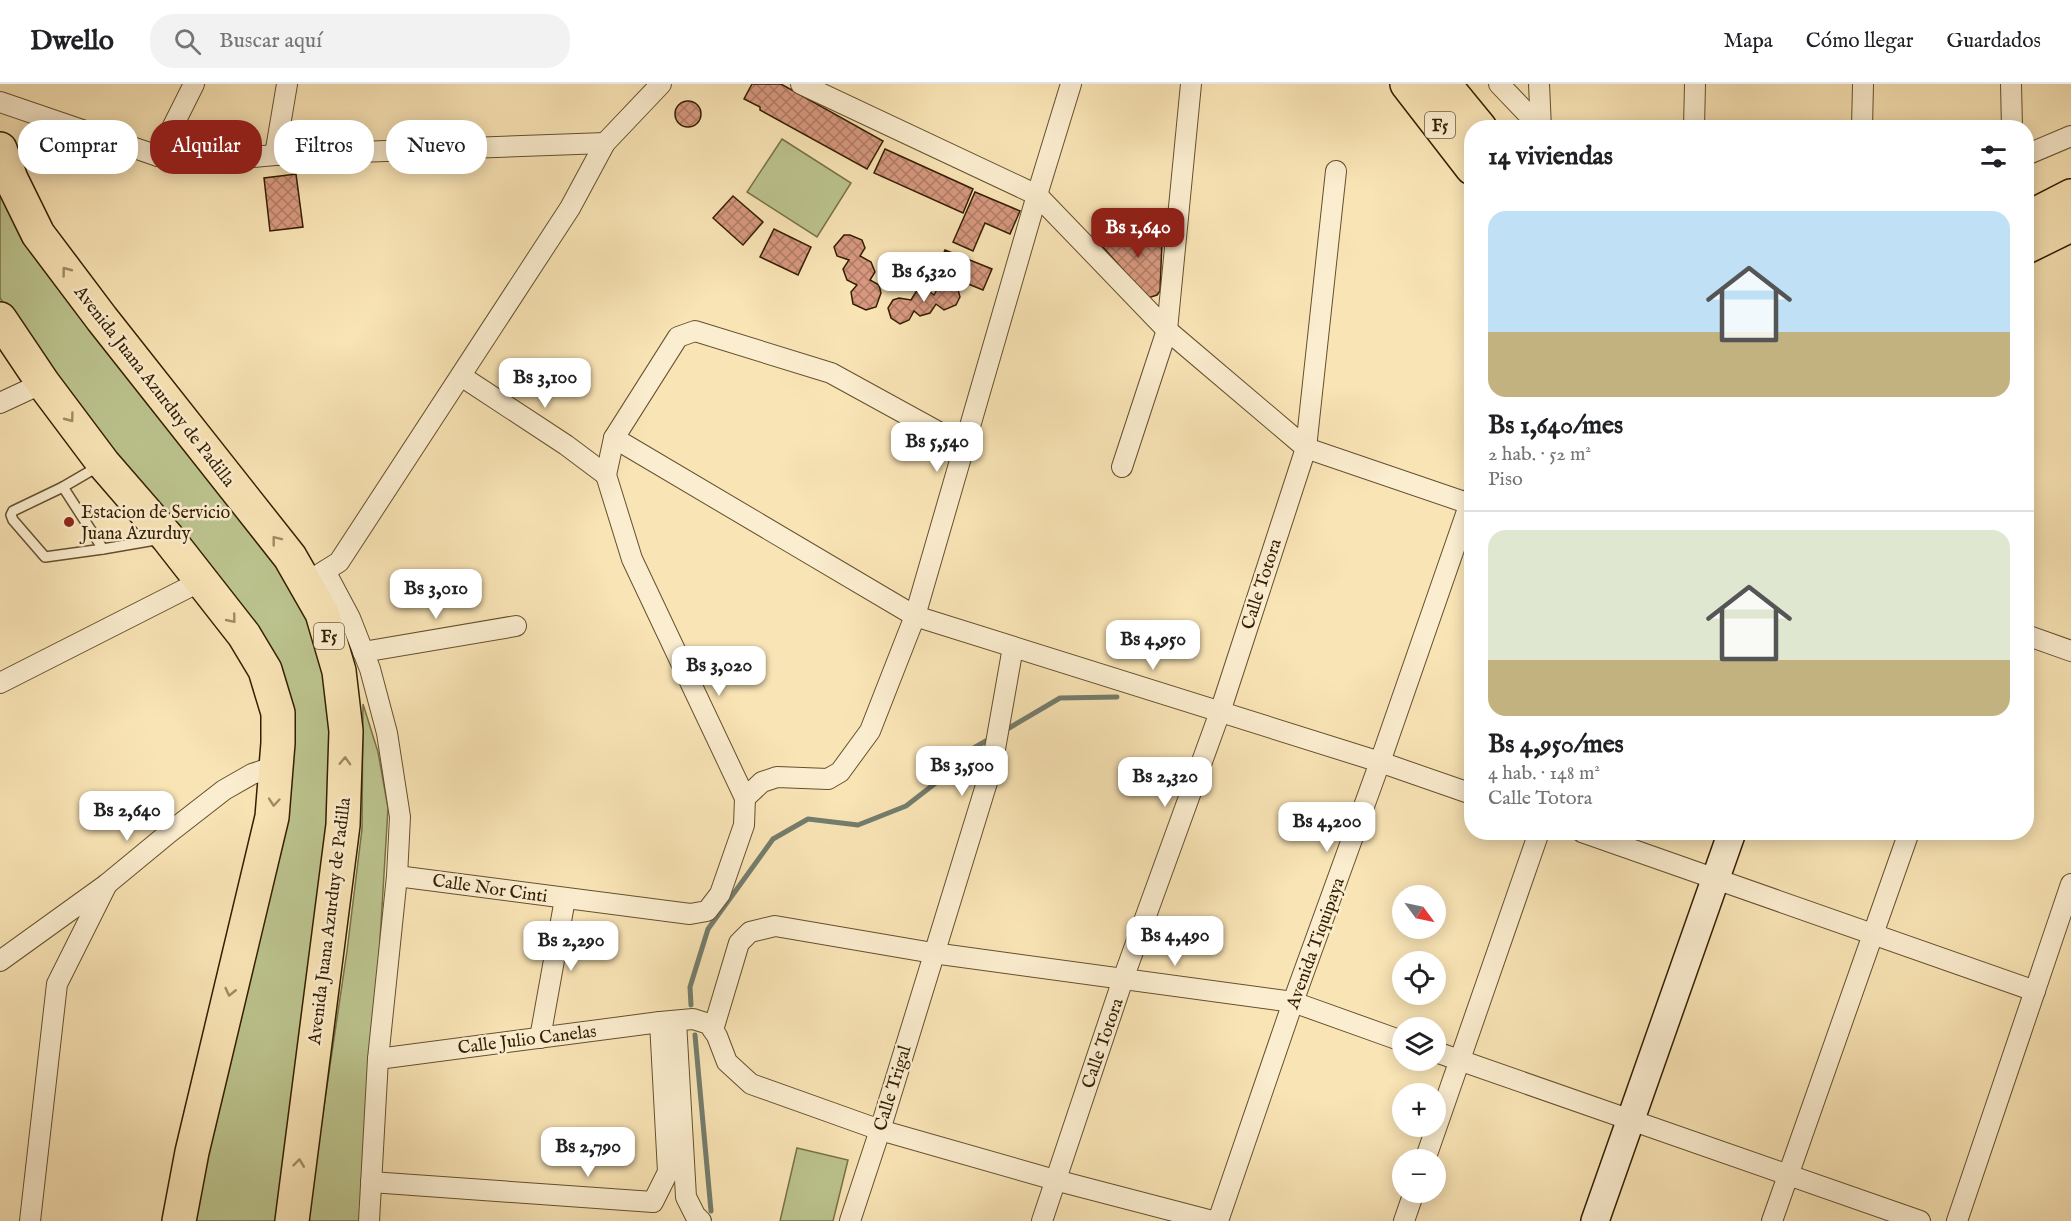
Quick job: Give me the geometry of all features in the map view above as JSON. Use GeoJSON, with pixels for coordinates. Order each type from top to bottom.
{"type":"FeatureCollection","features":[{"type":"Feature","properties":{"kind":"highway","name":"F5"},"geometry":{"type":"LineString","coordinates":[[1407,84],[1464,158]]}},
{"type":"Feature","properties":{"kind":"highway","name":"F5"},"geometry":{"type":"LineString","coordinates":[[1444,84],[1473,120]]}},
{"type":"Feature","properties":{"kind":"highway","name":"Avenida Juana Azurduy de Padilla"},"geometry":{"type":"LineString","coordinates":[[0,149],[10,179],[38,234],[102,319],[290,557],[315,577],[322,613],[339,671],[346,731],[343,825],[292,1221]]}},
{"type":"Feature","properties":{"kind":"highway"},"geometry":{"type":"LineString","coordinates":[[2034,196],[2071,180]]}},
{"type":"Feature","properties":{"kind":"highway"},"geometry":{"type":"LineString","coordinates":[[2034,215],[2071,196]]}},
{"type":"Feature","properties":{"kind":"highway"},"geometry":{"type":"LineString","coordinates":[[2034,243],[2071,225]]}},
{"type":"Feature","properties":{"kind":"highway"},"geometry":{"type":"LineString","coordinates":[[0,319],[43,383],[103,463],[168,537],[244,635],[265,670],[278,712],[272,817],[192,1152],[179,1221]]}},
{"type":"Feature","properties":{"kind":"street"},"geometry":{"type":"LineString","coordinates":[[176,120],[194,84]]}},
{"type":"Feature","properties":{"kind":"street"},"geometry":{"type":"LineString","coordinates":[[281,120],[287,84]]}},
{"type":"Feature","properties":{"kind":"street"},"geometry":{"type":"LineString","coordinates":[[369,1221],[378,1059],[397,876],[400,817],[387,733],[370,669],[350,618],[315,577],[339,562],[570,208],[605,143],[661,84]]}},
{"type":"Feature","properties":{"kind":"street"},"geometry":{"type":"LineString","coordinates":[[801,84],[1037,195],[1167,330],[1306,447],[1464,498]]}},
{"type":"Feature","properties":{"kind":"street"},"geometry":{"type":"LineString","coordinates":[[964,446],[831,373],[695,331],[678,337],[614,438],[606,475],[632,559],[745,798],[762,782],[777,777],[828,779],[840,772],[870,731],[915,616],[1071,84]]}},
{"type":"Feature","properties":{"kind":"street"},"geometry":{"type":"LineString","coordinates":[[1122,467],[1167,330],[1191,84]]}},
{"type":"Feature","properties":{"kind":"street"},"geometry":{"type":"LineString","coordinates":[[1499,84],[1533,120]]}},
{"type":"Feature","properties":{"kind":"street"},"geometry":{"type":"LineString","coordinates":[[1539,84],[1541,120]]}},
{"type":"Feature","properties":{"kind":"street"},"geometry":{"type":"LineString","coordinates":[[1694,120],[1695,84]]}},
{"type":"Feature","properties":{"kind":"street"},"geometry":{"type":"LineString","coordinates":[[1862,120],[1863,84]]}},
{"type":"Feature","properties":{"kind":"street"},"geometry":{"type":"LineString","coordinates":[[2011,84],[2012,120]]}},
{"type":"Feature","properties":{"kind":"street"},"geometry":{"type":"LineString","coordinates":[[0,102],[150,153]]}},
{"type":"Feature","properties":{"kind":"street"},"geometry":{"type":"LineString","coordinates":[[2034,152],[2071,136]]}},
{"type":"Feature","properties":{"kind":"street"},"geometry":{"type":"LineString","coordinates":[[374,151],[605,143]]}},
{"type":"Feature","properties":{"kind":"street","name":"Calle Totora"},"geometry":{"type":"LineString","coordinates":[[1042,1221],[1124,979],[1220,711],[1306,447],[1336,171]]}},
{"type":"Feature","properties":{"kind":"street"},"geometry":{"type":"LineString","coordinates":[[461,376],[606,475]]}},
{"type":"Feature","properties":{"kind":"street"},"geometry":{"type":"LineString","coordinates":[[0,403],[43,383]]}},
{"type":"Feature","properties":{"kind":"street"},"geometry":{"type":"LineString","coordinates":[[614,438],[915,616],[1380,762],[1464,791]]}},
{"type":"Feature","properties":{"kind":"street","name":"Avenida Tiquipaya"},"geometry":{"type":"LineString","coordinates":[[1218,1221],[1464,520]]}},
{"type":"Feature","properties":{"kind":"street"},"geometry":{"type":"LineString","coordinates":[[0,683],[201,581]]}},
{"type":"Feature","properties":{"kind":"street"},"geometry":{"type":"LineString","coordinates":[[363,652],[516,626]]}},
{"type":"Feature","properties":{"kind":"street"},"geometry":{"type":"LineString","coordinates":[[2034,637],[2071,651]]}},
{"type":"Feature","properties":{"kind":"street","name":"Calle Trigal"},"geometry":{"type":"LineString","coordinates":[[850,1221],[992,766],[1013,647]]}},
{"type":"Feature","properties":{"kind":"street"},"geometry":{"type":"LineString","coordinates":[[0,961],[106,884],[224,790],[252,774],[276,766]]}},
{"type":"Feature","properties":{"kind":"street","name":"Calle Nor Cinti"},"geometry":{"type":"LineString","coordinates":[[397,876],[690,914],[707,911],[720,894],[744,825],[745,798]]}},
{"type":"Feature","properties":{"kind":"street"},"geometry":{"type":"LineString","coordinates":[[1429,1149],[1536,840]]}},
{"type":"Feature","properties":{"kind":"street"},"geometry":{"type":"LineString","coordinates":[[1605,840],[2035,991]]}},
{"type":"Feature","properties":{"kind":"street"},"geometry":{"type":"LineString","coordinates":[[1594,1221],[1729,840]]}},
{"type":"Feature","properties":{"kind":"street"},"geometry":{"type":"LineString","coordinates":[[1772,1221],[1906,840]]}},
{"type":"Feature","properties":{"kind":"street"},"geometry":{"type":"LineString","coordinates":[[30,1221],[57,984],[106,884]]}},
{"type":"Feature","properties":{"kind":"street"},"geometry":{"type":"LineString","coordinates":[[1957,1221],[2071,884]]}},
{"type":"Feature","properties":{"kind":"street"},"geometry":{"type":"LineString","coordinates":[[540,1038],[565,899]]}},
{"type":"Feature","properties":{"kind":"street"},"geometry":{"type":"LineString","coordinates":[[1212,1221],[1055,1180],[880,1130],[752,1084],[728,1062],[713,1030],[739,943],[750,932],[775,926],[933,954],[1293,1002],[1392,1037]]}},
{"type":"Feature","properties":{"kind":"street","name":"Calle Julio Canelas"},"geometry":{"type":"LineString","coordinates":[[378,1059],[668,1021],[693,1019],[709,1024],[713,1030]]}},
{"type":"Feature","properties":{"kind":"street"},"geometry":{"type":"LineString","coordinates":[[371,1182],[653,1202],[668,1172],[668,1021]]}},
{"type":"Feature","properties":{"kind":"street"},"geometry":{"type":"LineString","coordinates":[[668,1021],[686,1197],[695,1215],[701,1221]]}},
{"type":"Feature","properties":{"kind":"street"},"geometry":{"type":"LineString","coordinates":[[1446,1056],[1920,1221]]}},
{"type":"Feature","properties":{"kind":"street"},"geometry":{"type":"LineString","coordinates":[[1404,1221],[1410,1203]]}},
{"type":"Feature","properties":{"kind":"lane"},"geometry":{"type":"LineString","coordinates":[[103,463],[63,487],[13,511],[11,515],[13,520],[45,557],[168,537]]}},
{"type":"Feature","properties":{"kind":"lane"},"geometry":{"type":"LineString","coordinates":[[63,487],[103,549]]}},
{"type":"Feature","properties":{"kind":"green space"},"geometry":{"type":"Polygon","coordinates":[[[782,139],[851,183],[817,237],[747,192],[782,139]]]}},
{"type":"Feature","properties":{"kind":"green space"},"geometry":{"type":"Polygon","coordinates":[[[0,192],[171,431],[281,573],[302,606],[320,655],[328,703],[332,773],[325,859],[278,1221],[189,1221],[287,716],[170,525],[19,328],[0,298],[0,192]]]}},
{"type":"Feature","properties":{"kind":"green space"},"geometry":{"type":"Polygon","coordinates":[[[363,704],[378,752],[388,808],[363,1221],[307,1221],[347,951],[362,829],[363,704]]]}},
{"type":"Feature","properties":{"kind":"green space"},"geometry":{"type":"Polygon","coordinates":[[[797,1148],[848,1160],[833,1221],[780,1221],[797,1148]]]}},
{"type":"Feature","properties":{"kind":"building"},"geometry":{"type":"Polygon","coordinates":[[[752,84],[781,84],[883,141],[867,169],[744,99],[752,84]]]}},
{"type":"Feature","properties":{"kind":"building"},"geometry":{"type":"Polygon","coordinates":[[[688,101],[697,105],[701,114],[697,123],[688,127],[679,123],[675,114],[679,105],[688,101]]]}},
{"type":"Feature","properties":{"kind":"building"},"geometry":{"type":"Polygon","coordinates":[[[885,149],[973,189],[963,213],[874,173],[885,149]]]}},
{"type":"Feature","properties":{"kind":"building"},"geometry":{"type":"Polygon","coordinates":[[[296,174],[303,227],[270,231],[264,178],[296,174]]]}},
{"type":"Feature","properties":{"kind":"building"},"geometry":{"type":"Polygon","coordinates":[[[975,192],[1020,211],[1010,234],[985,223],[973,251],[953,242],[975,192]]]}},
{"type":"Feature","properties":{"kind":"building"},"geometry":{"type":"Polygon","coordinates":[[[733,196],[763,222],[743,245],[713,218],[733,196]]]}},
{"type":"Feature","properties":{"kind":"building"},"geometry":{"type":"Polygon","coordinates":[[[1139,227],[1162,242],[1160,291],[1157,295],[1148,298],[1102,246],[1116,232],[1130,234],[1139,227]]]}},
{"type":"Feature","properties":{"kind":"building"},"geometry":{"type":"Polygon","coordinates":[[[774,229],[811,247],[798,275],[760,257],[774,229]]]}},
{"type":"Feature","properties":{"kind":"building"},"geometry":{"type":"Polygon","coordinates":[[[844,235],[862,240],[865,248],[860,256],[871,262],[875,272],[870,280],[879,285],[881,293],[876,307],[866,310],[853,304],[851,292],[857,285],[847,280],[843,269],[849,260],[837,256],[834,247],[844,235]]]}},
{"type":"Feature","properties":{"kind":"building"},"geometry":{"type":"Polygon","coordinates":[[[945,250],[992,269],[983,290],[936,271],[945,250]]]}},
{"type":"Feature","properties":{"kind":"building"},"geometry":{"type":"Polygon","coordinates":[[[947,283],[957,286],[960,297],[956,305],[944,310],[936,304],[930,313],[920,316],[914,311],[909,320],[900,324],[891,318],[888,308],[893,300],[899,298],[911,300],[916,292],[926,289],[934,295],[939,286],[947,283]]]}},
{"type":"Feature","properties":{"kind":"waterway"},"geometry":{"type":"LineString","coordinates":[[1004,731],[1060,698],[1117,697]]}},
{"type":"Feature","properties":{"kind":"waterway"},"geometry":{"type":"LineString","coordinates":[[691,1005],[690,987],[708,929],[773,839],[808,819],[858,825],[906,806],[937,782],[972,749],[991,738]]}},
{"type":"Feature","properties":{"kind":"waterway"},"geometry":{"type":"LineString","coordinates":[[695,1035],[711,1211]]}},
{"type":"Feature","properties":{"kind":"place","name":"Estacion de Servicio Juana Azurduy"},"geometry":{"type":"Point","coordinates":[69,522]}}]}
